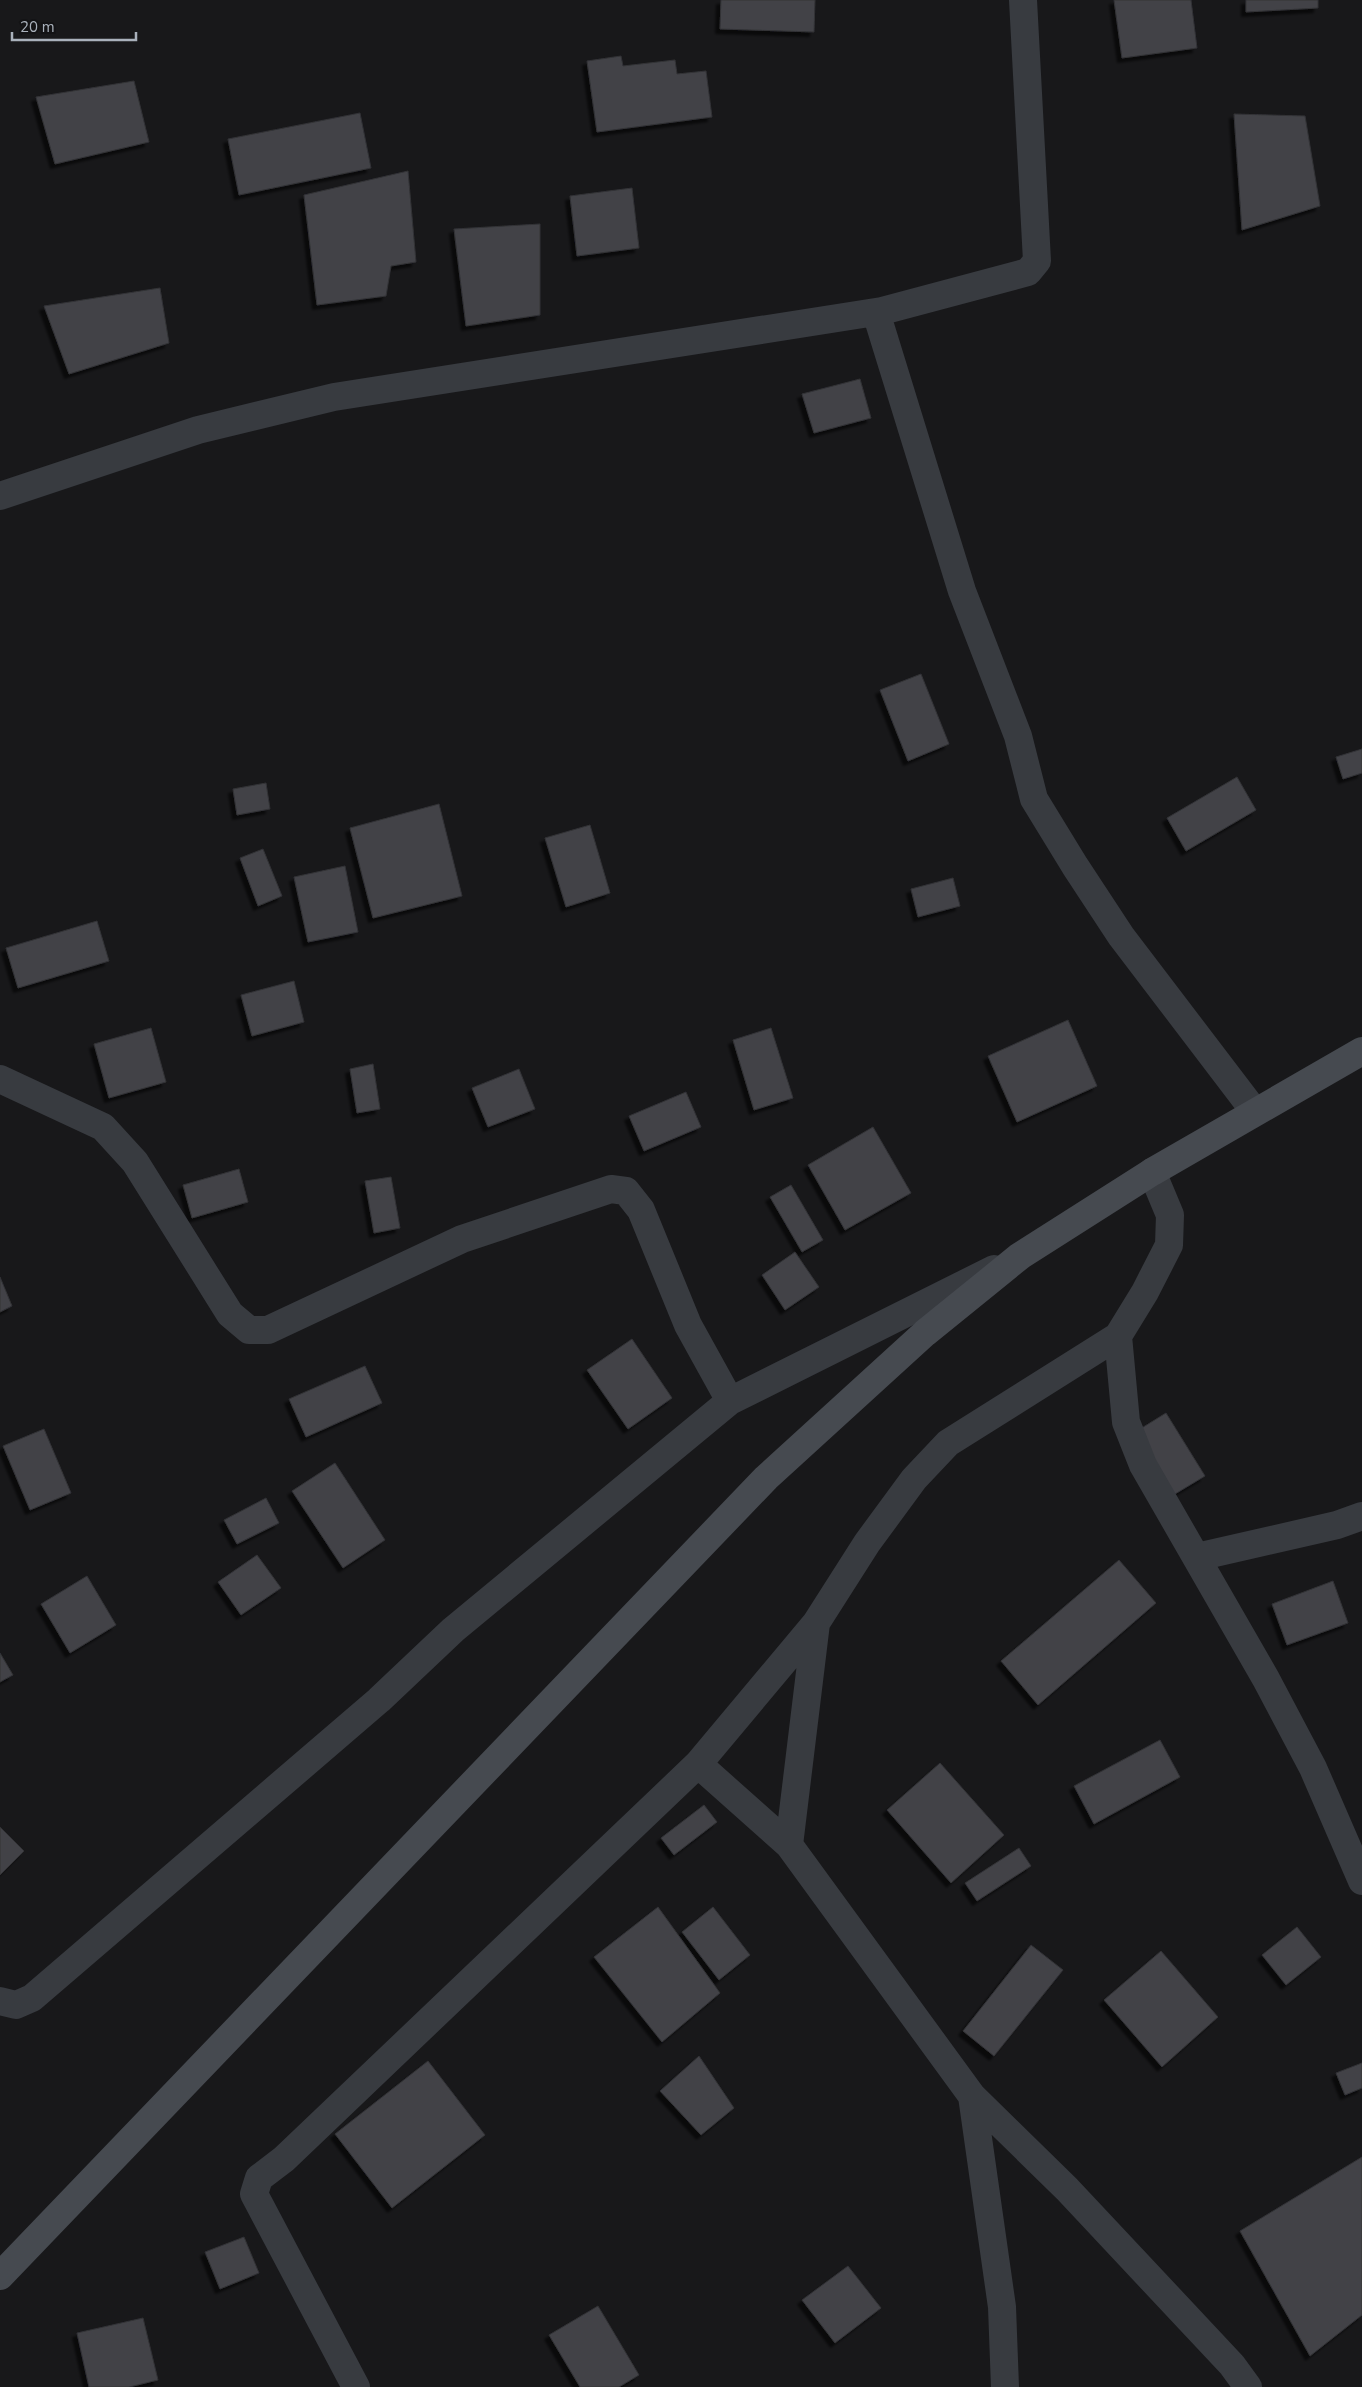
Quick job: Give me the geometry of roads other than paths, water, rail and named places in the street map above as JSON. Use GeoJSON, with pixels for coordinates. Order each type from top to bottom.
{"type":"FeatureCollection","features":[{"type":"Feature","properties":{"kind":"main road"},"geometry":{"type":"LineString","coordinates":[[0,2276],[766,1478],[925,1333],[1020,1256],[1152,1172],[1362,1051]]}},
{"type":"Feature","properties":{"kind":"street"},"geometry":{"type":"LineString","coordinates":[[0,496],[198,430],[334,397],[882,312],[1028,272],[1037,261],[1023,0]]}},
{"type":"Feature","properties":{"kind":"street"},"geometry":{"type":"LineString","coordinates":[[882,312],[879,322],[962,592],[1018,736],[1034,799],[1121,936],[1256,1112]]}},
{"type":"Feature","properties":{"kind":"street"},"geometry":{"type":"LineString","coordinates":[[0,1079],[102,1127],[134,1162],[230,1314],[248,1330],[268,1330],[462,1239],[611,1189],[626,1191],[641,1210],[688,1325],[730,1401]]}},
{"type":"Feature","properties":{"kind":"street"},"geometry":{"type":"LineString","coordinates":[[356,2387],[254,2194],[259,2178],[284,2158],[698,1764],[816,1623],[867,1543],[908,1487],[948,1443],[1118,1336],[1145,1292],[1169,1245],[1170,1215],[1152,1172]]}},
{"type":"Feature","properties":{"kind":"street"},"geometry":{"type":"LineString","coordinates":[[0,2000],[16,2005],[32,1998],[379,1700],[453,1630],[730,1401],[1020,1256]]}},
{"type":"Feature","properties":{"kind":"street"},"geometry":{"type":"LineString","coordinates":[[1118,1336],[1126,1422],[1143,1465],[1197,1557],[1313,1768],[1362,1881]]}},
{"type":"Feature","properties":{"kind":"street"},"geometry":{"type":"LineString","coordinates":[[1197,1557],[1337,1525],[1362,1516]]}},
{"type":"Feature","properties":{"kind":"street"},"geometry":{"type":"LineString","coordinates":[[788,1845],[816,1623]]}},
{"type":"Feature","properties":{"kind":"street"},"geometry":{"type":"LineString","coordinates":[[698,1764],[788,1845],[972,2096],[1067,2189],[1232,2365],[1248,2387]]}},
{"type":"Feature","properties":{"kind":"street"},"geometry":{"type":"LineString","coordinates":[[972,2096],[1002,2307],[1005,2387]]}}]}
